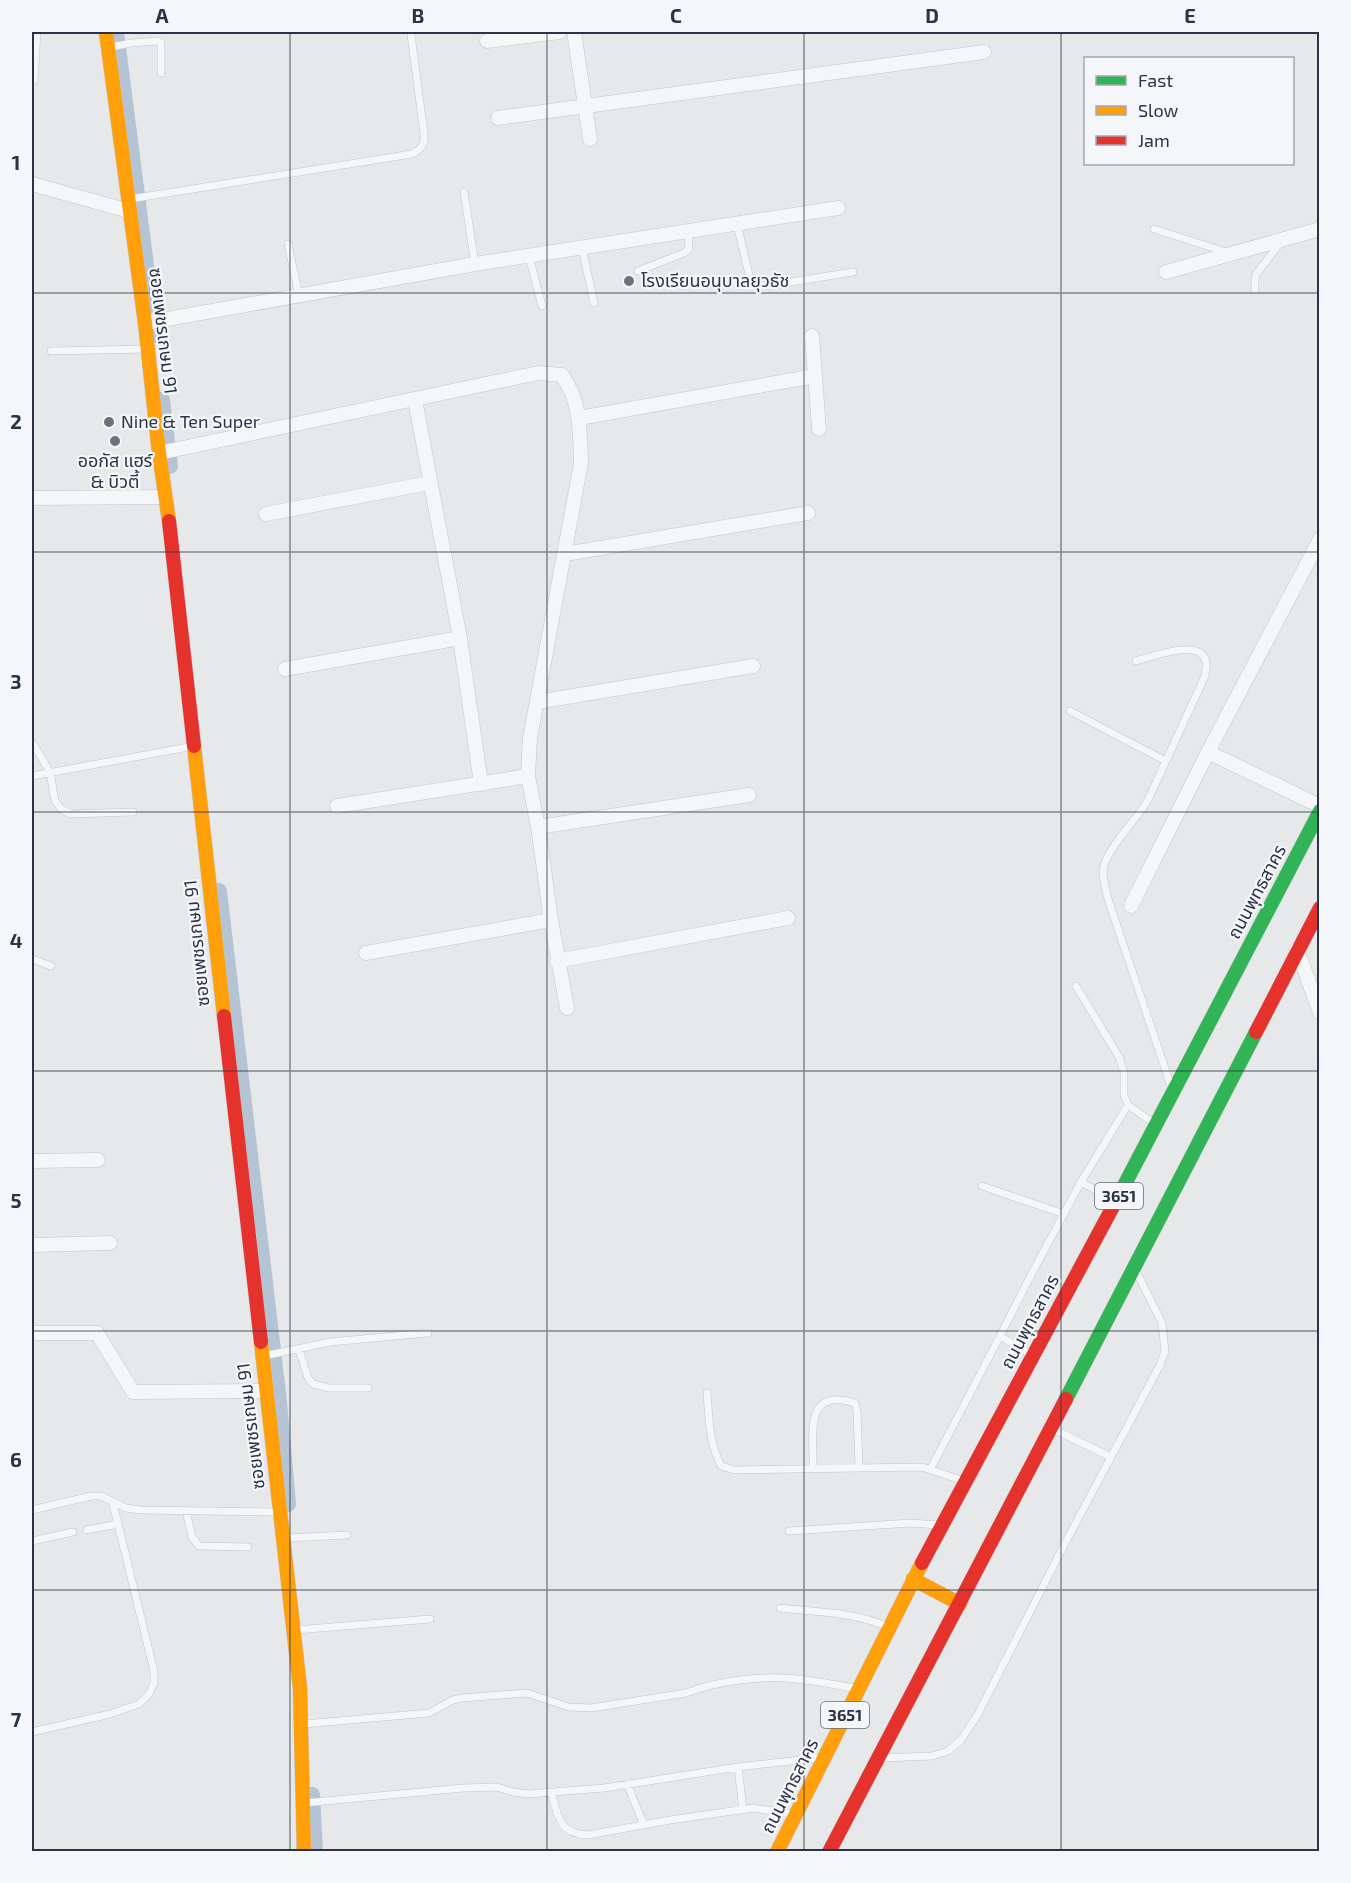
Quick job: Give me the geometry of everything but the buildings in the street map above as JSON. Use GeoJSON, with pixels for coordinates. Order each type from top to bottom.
{"type":"FeatureCollection","features":[{"type":"Feature","properties":{"kind":"main road","name":"ซอยเพชรเกษม 91"},"geometry":{"type":"LineString","coordinates":[[106,32],[111,47],[128,205],[166,497],[282,1538],[300,1630],[304,1851]]}},
{"type":"Feature","properties":{"kind":"main road","name":"ถนนพุทธสาคร"},"geometry":{"type":"LineString","coordinates":[[777,1851],[913,1579],[1116,1201],[1320,811]]}},
{"type":"Feature","properties":{"kind":"main road","name":"3651"},"geometry":{"type":"LineString","coordinates":[[829,1851],[960,1604],[1297,949],[1318,915]]}},
{"type":"Feature","properties":{"kind":"main road"},"geometry":{"type":"LineString","coordinates":[[913,1579],[960,1604]]}},
{"type":"Feature","properties":{"kind":"street"},"geometry":{"type":"LineString","coordinates":[[486,41],[559,32]]}},
{"type":"Feature","properties":{"kind":"street"},"geometry":{"type":"LineString","coordinates":[[574,32],[590,139]]}},
{"type":"Feature","properties":{"kind":"street"},"geometry":{"type":"LineString","coordinates":[[498,118],[984,52]]}},
{"type":"Feature","properties":{"kind":"street"},"geometry":{"type":"LineString","coordinates":[[32,184],[128,205]]}},
{"type":"Feature","properties":{"kind":"street"},"geometry":{"type":"LineString","coordinates":[[145,323],[475,264],[838,208]]}},
{"type":"Feature","properties":{"kind":"street"},"geometry":{"type":"LineString","coordinates":[[1166,272],[1320,229]]}},
{"type":"Feature","properties":{"kind":"street"},"geometry":{"type":"LineString","coordinates":[[812,336],[819,429]]}},
{"type":"Feature","properties":{"kind":"street"},"geometry":{"type":"LineString","coordinates":[[159,453],[538,374],[562,375],[571,387],[579,418],[581,463],[530,738],[528,776],[538,827],[550,920],[567,1008]]}},
{"type":"Feature","properties":{"kind":"street"},"geometry":{"type":"LineString","coordinates":[[579,418],[815,376]]}},
{"type":"Feature","properties":{"kind":"street"},"geometry":{"type":"LineString","coordinates":[[414,400],[460,638],[481,784]]}},
{"type":"Feature","properties":{"kind":"street"},"geometry":{"type":"LineString","coordinates":[[266,514],[429,483]]}},
{"type":"Feature","properties":{"kind":"street"},"geometry":{"type":"LineString","coordinates":[[32,498],[166,497]]}},
{"type":"Feature","properties":{"kind":"street"},"geometry":{"type":"LineString","coordinates":[[565,554],[808,513]]}},
{"type":"Feature","properties":{"kind":"street"},"geometry":{"type":"LineString","coordinates":[[1131,906],[1208,752],[1320,539]]}},
{"type":"Feature","properties":{"kind":"street"},"geometry":{"type":"LineString","coordinates":[[285,669],[460,638]]}},
{"type":"Feature","properties":{"kind":"street"},"geometry":{"type":"LineString","coordinates":[[537,702],[753,666]]}},
{"type":"Feature","properties":{"kind":"street"},"geometry":{"type":"LineString","coordinates":[[1208,752],[1320,806]]}},
{"type":"Feature","properties":{"kind":"street"},"geometry":{"type":"LineString","coordinates":[[337,807],[528,776]]}},
{"type":"Feature","properties":{"kind":"street"},"geometry":{"type":"LineString","coordinates":[[538,827],[749,795]]}},
{"type":"Feature","properties":{"kind":"street"},"geometry":{"type":"LineString","coordinates":[[557,961],[788,918]]}},
{"type":"Feature","properties":{"kind":"street"},"geometry":{"type":"LineString","coordinates":[[366,953],[550,920]]}},
{"type":"Feature","properties":{"kind":"street"},"geometry":{"type":"LineString","coordinates":[[1297,949],[1320,1013]]}},
{"type":"Feature","properties":{"kind":"street"},"geometry":{"type":"LineString","coordinates":[[32,1161],[98,1160]]}},
{"type":"Feature","properties":{"kind":"street"},"geometry":{"type":"LineString","coordinates":[[32,1245],[110,1243]]}},
{"type":"Feature","properties":{"kind":"street"},"geometry":{"type":"LineString","coordinates":[[32,1333],[96,1333],[132,1392],[265,1391]]}},
{"type":"Feature","properties":{"kind":"lane"},"geometry":{"type":"LineString","coordinates":[[34,80],[38,32]]}},
{"type":"Feature","properties":{"kind":"lane"},"geometry":{"type":"LineString","coordinates":[[128,205],[412,154],[421,149],[424,133],[411,34]]}},
{"type":"Feature","properties":{"kind":"lane"},"geometry":{"type":"LineString","coordinates":[[111,47],[158,41],[161,43],[161,73]]}},
{"type":"Feature","properties":{"kind":"lane"},"geometry":{"type":"LineString","coordinates":[[464,192],[475,264]]}},
{"type":"Feature","properties":{"kind":"lane"},"geometry":{"type":"LineString","coordinates":[[737,224],[751,283],[758,286],[853,272]]}},
{"type":"Feature","properties":{"kind":"lane"},"geometry":{"type":"LineString","coordinates":[[1154,229],[1231,254]]}},
{"type":"Feature","properties":{"kind":"lane"},"geometry":{"type":"LineString","coordinates":[[638,271],[689,249],[688,231]]}},
{"type":"Feature","properties":{"kind":"lane"},"geometry":{"type":"LineString","coordinates":[[1255,290],[1257,273],[1282,239]]}},
{"type":"Feature","properties":{"kind":"lane"},"geometry":{"type":"LineString","coordinates":[[288,244],[299,296]]}},
{"type":"Feature","properties":{"kind":"lane"},"geometry":{"type":"LineString","coordinates":[[582,248],[594,303]]}},
{"type":"Feature","properties":{"kind":"lane"},"geometry":{"type":"LineString","coordinates":[[529,256],[542,306]]}},
{"type":"Feature","properties":{"kind":"lane"},"geometry":{"type":"LineString","coordinates":[[51,351],[148,349]]}},
{"type":"Feature","properties":{"kind":"lane"},"geometry":{"type":"LineString","coordinates":[[1136,661],[1187,649],[1198,650],[1203,654],[1206,662],[1205,676],[1148,800],[1109,853],[1103,871],[1108,899],[1173,1091]]}},
{"type":"Feature","properties":{"kind":"lane"},"geometry":{"type":"LineString","coordinates":[[1070,711],[1166,761]]}},
{"type":"Feature","properties":{"kind":"lane"},"geometry":{"type":"LineString","coordinates":[[32,742],[50,772],[55,801],[61,809],[71,814],[133,812]]}},
{"type":"Feature","properties":{"kind":"lane"},"geometry":{"type":"LineString","coordinates":[[32,776],[194,746]]}},
{"type":"Feature","properties":{"kind":"lane"},"geometry":{"type":"LineString","coordinates":[[32,959],[51,966]]}},
{"type":"Feature","properties":{"kind":"lane"},"geometry":{"type":"LineString","coordinates":[[1077,986],[1119,1057],[1124,1072],[1124,1095],[1128,1105],[1156,1125]]}},
{"type":"Feature","properties":{"kind":"lane"},"geometry":{"type":"LineString","coordinates":[[930,1470],[1081,1182],[1128,1105]]}},
{"type":"Feature","properties":{"kind":"lane"},"geometry":{"type":"LineString","coordinates":[[1081,1182],[1116,1201]]}},
{"type":"Feature","properties":{"kind":"lane"},"geometry":{"type":"LineString","coordinates":[[982,1186],[1064,1214]]}},
{"type":"Feature","properties":{"kind":"lane"},"geometry":{"type":"LineString","coordinates":[[878,1758],[932,1756],[948,1751],[961,1740],[983,1704],[1160,1365],[1165,1351],[1162,1323],[1134,1266]]}},
{"type":"Feature","properties":{"kind":"lane"},"geometry":{"type":"LineString","coordinates":[[262,1357],[330,1342],[428,1333]]}},
{"type":"Feature","properties":{"kind":"lane"},"geometry":{"type":"LineString","coordinates":[[1000,1336],[1033,1355]]}},
{"type":"Feature","properties":{"kind":"lane"},"geometry":{"type":"LineString","coordinates":[[296,1350],[313,1384],[329,1388],[368,1388]]}},
{"type":"Feature","properties":{"kind":"lane"},"geometry":{"type":"LineString","coordinates":[[707,1392],[711,1437],[715,1455],[721,1466],[734,1470],[922,1467],[964,1482]]}},
{"type":"Feature","properties":{"kind":"lane"},"geometry":{"type":"LineString","coordinates":[[813,1468],[814,1419],[817,1408],[824,1402],[846,1400],[855,1403],[857,1412],[859,1467]]}},
{"type":"Feature","properties":{"kind":"lane"},"geometry":{"type":"LineString","coordinates":[[1050,1428],[1111,1457]]}},
{"type":"Feature","properties":{"kind":"lane"},"geometry":{"type":"LineString","coordinates":[[32,1510],[91,1496],[101,1496],[126,1508],[140,1510],[279,1512]]}},
{"type":"Feature","properties":{"kind":"lane"},"geometry":{"type":"LineString","coordinates":[[32,1732],[110,1714],[139,1704],[149,1694],[154,1683],[154,1671],[112,1501]]}},
{"type":"Feature","properties":{"kind":"lane"},"geometry":{"type":"LineString","coordinates":[[186,1510],[192,1537],[199,1546],[248,1547]]}},
{"type":"Feature","properties":{"kind":"lane"},"geometry":{"type":"LineString","coordinates":[[789,1531],[911,1523],[942,1525]]}},
{"type":"Feature","properties":{"kind":"lane"},"geometry":{"type":"LineString","coordinates":[[87,1530],[118,1524]]}},
{"type":"Feature","properties":{"kind":"lane"},"geometry":{"type":"LineString","coordinates":[[32,1541],[73,1532]]}},
{"type":"Feature","properties":{"kind":"lane"},"geometry":{"type":"LineString","coordinates":[[282,1538],[347,1535]]}},
{"type":"Feature","properties":{"kind":"lane"},"geometry":{"type":"LineString","coordinates":[[780,1608],[854,1616],[870,1619],[889,1627]]}},
{"type":"Feature","properties":{"kind":"lane"},"geometry":{"type":"LineString","coordinates":[[300,1630],[430,1619]]}},
{"type":"Feature","properties":{"kind":"lane"},"geometry":{"type":"LineString","coordinates":[[301,1725],[420,1715],[462,1698],[527,1693],[569,1707],[584,1708],[686,1693],[724,1683],[759,1679],[794,1678],[859,1688]]}},
{"type":"Feature","properties":{"kind":"lane"},"geometry":{"type":"LineString","coordinates":[[304,1803],[482,1787],[496,1787],[528,1794],[604,1788],[738,1767],[824,1757]]}},
{"type":"Feature","properties":{"kind":"lane"},"geometry":{"type":"LineString","coordinates":[[738,1767],[743,1810]]}},
{"type":"Feature","properties":{"kind":"lane"},"geometry":{"type":"LineString","coordinates":[[627,1784],[644,1825]]}},
{"type":"Feature","properties":{"kind":"lane"},"geometry":{"type":"LineString","coordinates":[[550,1792],[561,1824],[569,1832],[578,1835],[743,1810],[769,1809],[796,1815]]}},
{"type":"Feature","properties":{"kind":"waterway"},"geometry":{"type":"LineString","coordinates":[[116,32],[155,335]]}},
{"type":"Feature","properties":{"kind":"waterway"},"geometry":{"type":"LineString","coordinates":[[162,400],[170,466]]}},
{"type":"Feature","properties":{"kind":"waterway"},"geometry":{"type":"LineString","coordinates":[[219,891],[279,1402],[288,1504]]}},
{"type":"Feature","properties":{"kind":"waterway"},"geometry":{"type":"LineString","coordinates":[[312,1795],[315,1852]]}},
{"type":"Feature","properties":{"kind":"traffic: fast"},"geometry":{"type":"LineString","coordinates":[[1116,1201],[1320,811]]}},
{"type":"Feature","properties":{"kind":"traffic: fast"},"geometry":{"type":"LineString","coordinates":[[1066,1399],[1256,1032]]}},
{"type":"Feature","properties":{"kind":"traffic: slow"},"geometry":{"type":"LineString","coordinates":[[106,32],[169,521]]}},
{"type":"Feature","properties":{"kind":"traffic: slow"},"geometry":{"type":"LineString","coordinates":[[194,746],[224,1016]]}},
{"type":"Feature","properties":{"kind":"traffic: slow"},"geometry":{"type":"LineString","coordinates":[[261,1342],[300,1688],[304,1852]]}},
{"type":"Feature","properties":{"kind":"traffic: slow"},"geometry":{"type":"LineString","coordinates":[[777,1852],[922,1563]]}},
{"type":"Feature","properties":{"kind":"traffic: slow"},"geometry":{"type":"LineString","coordinates":[[913,1579],[960,1604]]}},
{"type":"Feature","properties":{"kind":"traffic: jam"},"geometry":{"type":"LineString","coordinates":[[169,521],[194,746]]}},
{"type":"Feature","properties":{"kind":"traffic: jam"},"geometry":{"type":"LineString","coordinates":[[1256,1032],[1320,908]]}},
{"type":"Feature","properties":{"kind":"traffic: jam"},"geometry":{"type":"LineString","coordinates":[[224,1016],[261,1342]]}},
{"type":"Feature","properties":{"kind":"traffic: jam"},"geometry":{"type":"LineString","coordinates":[[922,1563],[1116,1201]]}},
{"type":"Feature","properties":{"kind":"traffic: jam"},"geometry":{"type":"LineString","coordinates":[[829,1852],[1066,1399]]}},
{"type":"Feature","properties":{"kind":"place","name":"โรงเรียนอนุบาลยุวธัช"},"geometry":{"type":"Point","coordinates":[629,281]}},
{"type":"Feature","properties":{"kind":"place","name":"Nine & Ten Super"},"geometry":{"type":"Point","coordinates":[109,422]}},
{"type":"Feature","properties":{"kind":"place","name":"ออกัส แฮร์ & บิวตี้"},"geometry":{"type":"Point","coordinates":[115,441]}}]}
